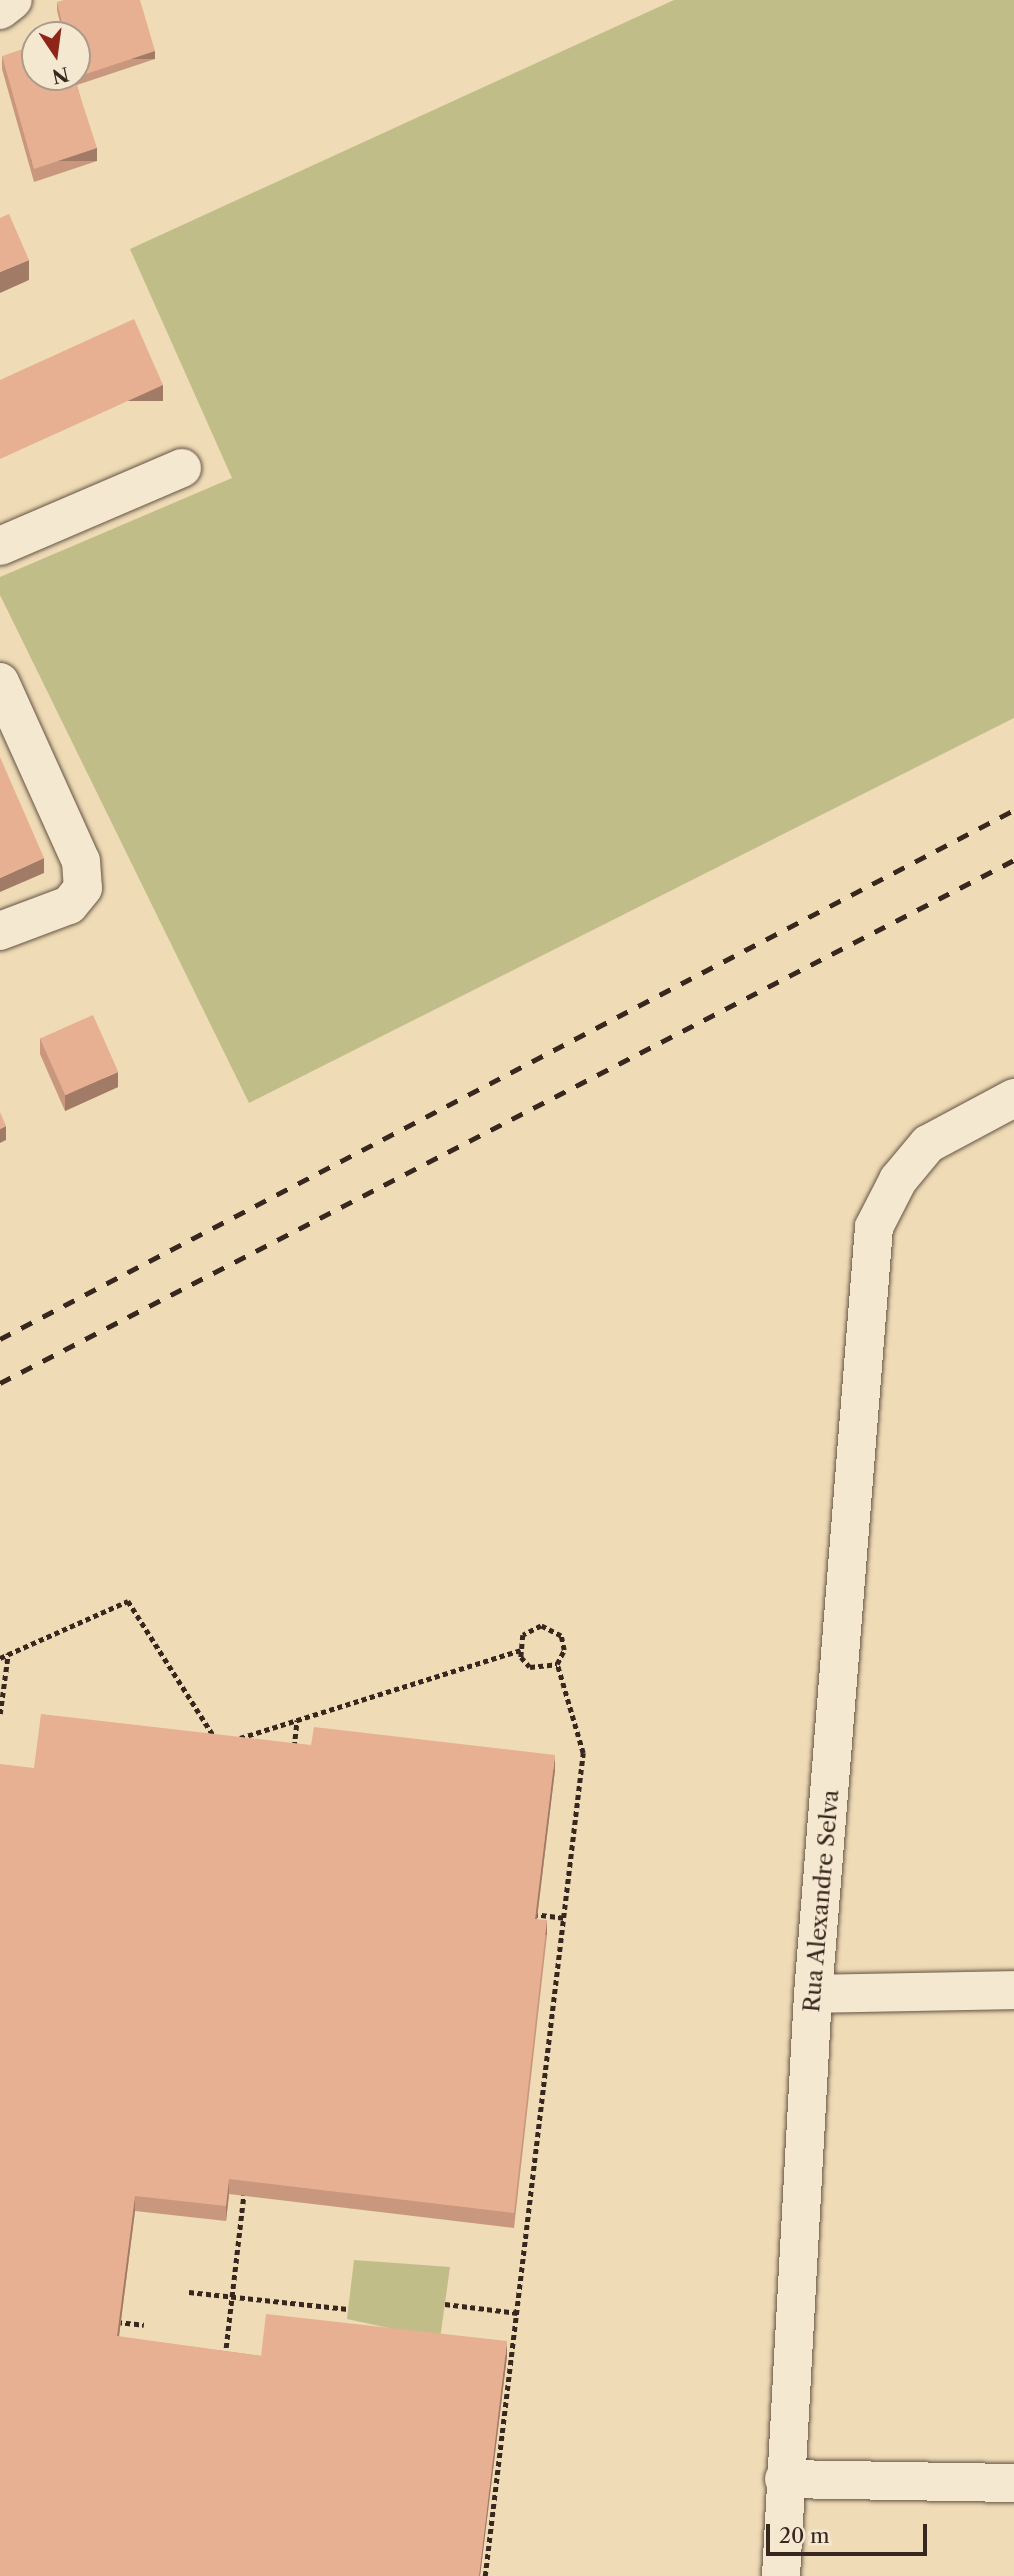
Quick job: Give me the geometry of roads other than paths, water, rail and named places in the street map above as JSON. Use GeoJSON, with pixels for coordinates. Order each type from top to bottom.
{"type":"FeatureCollection","features":[{"type":"Feature","properties":{"kind":"street"},"geometry":{"type":"LineString","coordinates":[[0,10],[13,0]]}},
{"type":"Feature","properties":{"kind":"street"},"geometry":{"type":"LineString","coordinates":[[0,545],[182,468]]}},
{"type":"Feature","properties":{"kind":"street"},"geometry":{"type":"LineString","coordinates":[[0,682],[81,861],[83,888],[69,905],[0,931]]}},
{"type":"Feature","properties":{"kind":"street","name":"Rua Alexandre Selva"},"geometry":{"type":"LineString","coordinates":[[781,2576],[813,1994],[874,1227],[898,1180],[928,1144],[1014,1098]]}},
{"type":"Feature","properties":{"kind":"street"},"geometry":{"type":"LineString","coordinates":[[813,1994],[1014,1990]]}},
{"type":"Feature","properties":{"kind":"street"},"geometry":{"type":"LineString","coordinates":[[785,2479],[1014,2483]]}},
{"type":"Feature","properties":{"kind":"railway"},"geometry":{"type":"LineString","coordinates":[[0,1339],[1014,810]]}},
{"type":"Feature","properties":{"kind":"railway"},"geometry":{"type":"LineString","coordinates":[[0,1383],[1014,860]]}}]}
